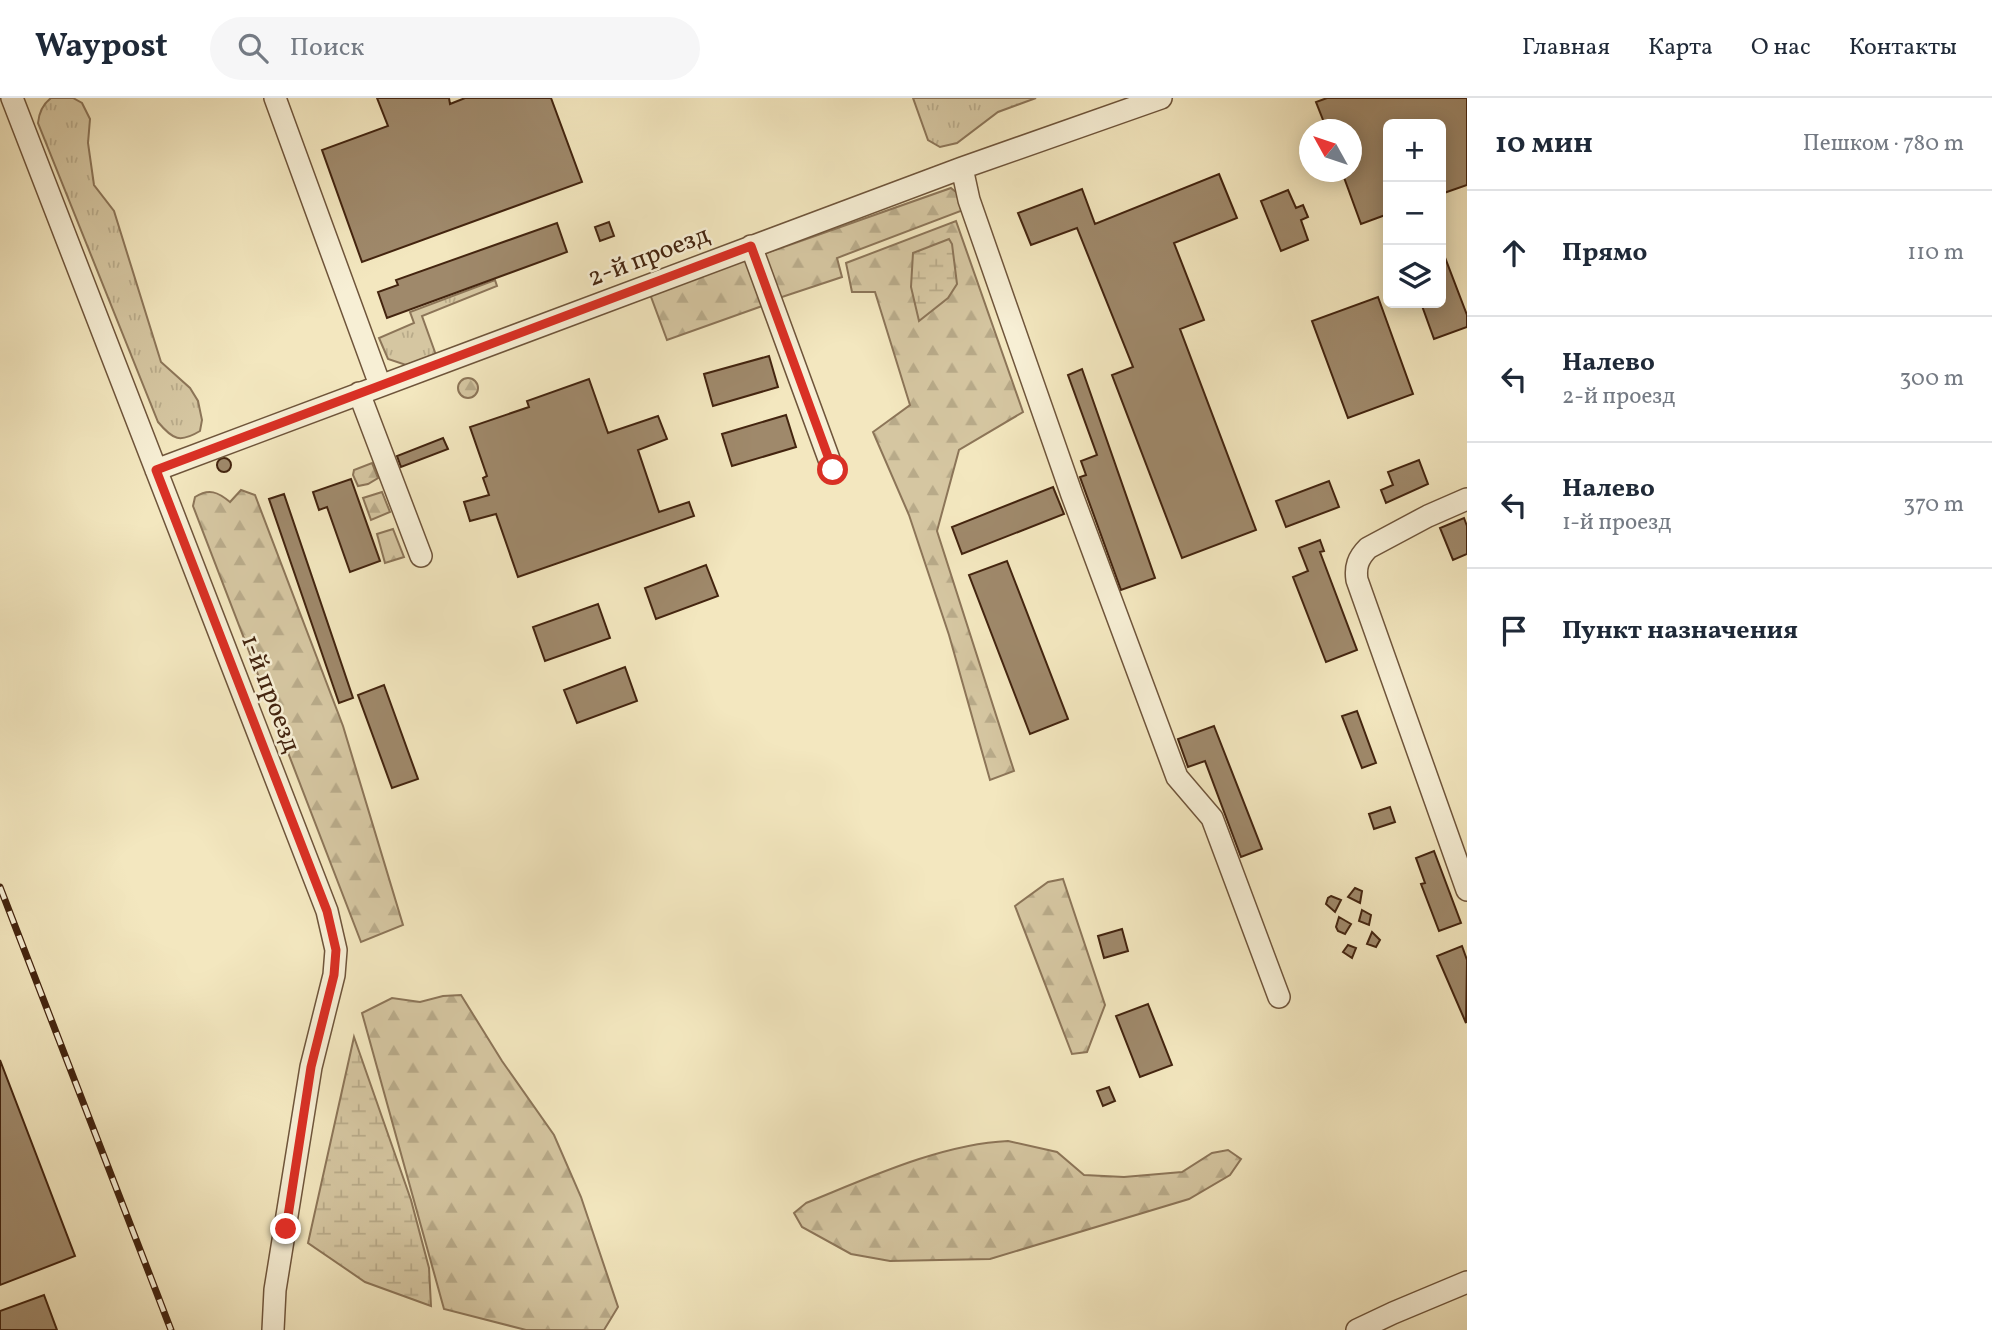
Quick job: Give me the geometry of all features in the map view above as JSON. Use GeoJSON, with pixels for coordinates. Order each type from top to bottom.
{"type":"FeatureCollection","features":[{"type":"Feature","properties":{"kind":"street","name":"1-й проезд"},"geometry":{"type":"LineString","coordinates":[[12,98],[327,911],[336,950],[334,975],[311,1067],[275,1290],[273,1330]]}},
{"type":"Feature","properties":{"kind":"street"},"geometry":{"type":"LineString","coordinates":[[275,98],[380,385]]}},
{"type":"Feature","properties":{"kind":"street","name":"2-й проезд"},"geometry":{"type":"LineString","coordinates":[[156,470],[751,246],[1161,98]]}},
{"type":"Feature","properties":{"kind":"street"},"geometry":{"type":"LineString","coordinates":[[962,168],[970,200],[1072,495],[1177,777],[1212,818],[1279,997]]}},
{"type":"Feature","properties":{"kind":"street"},"geometry":{"type":"LineString","coordinates":[[751,246],[833,470]]}},
{"type":"Feature","properties":{"kind":"street"},"geometry":{"type":"LineString","coordinates":[[359,393],[421,556]]}},
{"type":"Feature","properties":{"kind":"street"},"geometry":{"type":"LineString","coordinates":[[1467,499],[1367,548],[1360,556],[1356,569],[1357,580],[1467,890]]}},
{"type":"Feature","properties":{"kind":"street"},"geometry":{"type":"LineString","coordinates":[[1357,1330],[1467,1282]]}},
{"type":"Feature","properties":{"kind":"green space"},"geometry":{"type":"Polygon","coordinates":[[[51,98],[73,98],[82,103],[90,119],[88,143],[94,185],[114,211],[161,362],[190,388],[198,401],[202,420],[200,431],[193,435],[177,438],[158,422],[38,123],[42,109],[51,98]]]}},
{"type":"Feature","properties":{"kind":"green space"},"geometry":{"type":"Polygon","coordinates":[[[913,98],[1036,98],[998,112],[957,143],[940,147],[928,140],[913,98]]]}},
{"type":"Feature","properties":{"kind":"green space"},"geometry":{"type":"Polygon","coordinates":[[[951,188],[962,197],[966,209],[837,258],[842,277],[776,299],[761,255],[951,188]]]}},
{"type":"Feature","properties":{"kind":"green space"},"geometry":{"type":"Polygon","coordinates":[[[956,221],[1023,412],[959,450],[937,531],[1014,771],[990,780],[949,635],[909,515],[873,432],[910,405],[875,292],[852,292],[846,263],[956,221]]]}},
{"type":"Feature","properties":{"kind":"green space"},"geometry":{"type":"Polygon","coordinates":[[[949,239],[957,284],[948,298],[919,321],[911,287],[913,253],[949,239]]]}},
{"type":"Feature","properties":{"kind":"green space"},"geometry":{"type":"Polygon","coordinates":[[[749,259],[765,305],[667,340],[650,294],[749,259]]]}},
{"type":"Feature","properties":{"kind":"green space"},"geometry":{"type":"Polygon","coordinates":[[[495,280],[497,286],[422,316],[436,355],[406,365],[388,359],[379,338],[414,323],[410,312],[495,280]]]}},
{"type":"Feature","properties":{"kind":"green space"},"geometry":{"type":"Polygon","coordinates":[[[464,378],[472,378],[478,388],[472,398],[464,398],[458,392],[458,384],[464,378]]]}},
{"type":"Feature","properties":{"kind":"green space"},"geometry":{"type":"Polygon","coordinates":[[[372,463],[378,478],[358,486],[353,475],[354,470],[372,463]]]}},
{"type":"Feature","properties":{"kind":"green space"},"geometry":{"type":"Polygon","coordinates":[[[241,490],[255,495],[343,726],[403,925],[361,942],[193,506],[195,497],[205,493],[217,494],[230,502],[241,490]]]}},
{"type":"Feature","properties":{"kind":"green space"},"geometry":{"type":"Polygon","coordinates":[[[382,492],[390,512],[371,520],[363,498],[382,492]]]}},
{"type":"Feature","properties":{"kind":"green space"},"geometry":{"type":"Polygon","coordinates":[[[393,529],[404,557],[385,563],[377,534],[393,529]]]}},
{"type":"Feature","properties":{"kind":"green space"},"geometry":{"type":"Polygon","coordinates":[[[1063,879],[1105,1005],[1087,1052],[1072,1054],[1015,906],[1048,882],[1063,879]]]}},
{"type":"Feature","properties":{"kind":"green space"},"geometry":{"type":"Polygon","coordinates":[[[461,995],[502,1061],[554,1135],[581,1197],[618,1307],[604,1330],[526,1330],[444,1309],[362,1013],[392,998],[420,1002],[461,995]]]}},
{"type":"Feature","properties":{"kind":"green space"},"geometry":{"type":"Polygon","coordinates":[[[354,1037],[411,1200],[429,1268],[431,1306],[365,1282],[308,1243],[354,1037]]]}},
{"type":"Feature","properties":{"kind":"green space"},"geometry":{"type":"Polygon","coordinates":[[[1008,1141],[1057,1152],[1084,1175],[1124,1177],[1182,1172],[1212,1153],[1228,1150],[1241,1159],[1230,1175],[1189,1199],[990,1259],[890,1261],[851,1254],[802,1227],[794,1213],[806,1203],[931,1155],[957,1148],[1008,1141]]]}},
{"type":"Feature","properties":{"kind":"building"},"geometry":{"type":"Polygon","coordinates":[[[377,98],[449,98],[450,104],[465,98],[551,98],[582,182],[362,262],[322,150],[388,126],[377,98]]]}},
{"type":"Feature","properties":{"kind":"building"},"geometry":{"type":"Polygon","coordinates":[[[1327,98],[1467,98],[1467,185],[1446,192],[1446,119],[1383,119],[1383,216],[1361,224],[1346,182],[1362,182],[1362,119],[1323,119],[1316,102],[1327,98]]]}},
{"type":"Feature","properties":{"kind":"building"},"geometry":{"type":"Polygon","coordinates":[[[1219,174],[1237,218],[1174,243],[1204,320],[1180,329],[1256,530],[1182,558],[1112,375],[1133,367],[1077,228],[1031,245],[1018,213],[1082,189],[1095,224],[1219,174]]]}},
{"type":"Feature","properties":{"kind":"building"},"geometry":{"type":"Polygon","coordinates":[[[1288,190],[1296,208],[1303,205],[1308,217],[1301,220],[1308,240],[1281,251],[1261,201],[1288,190]]]}},
{"type":"Feature","properties":{"kind":"building"},"geometry":{"type":"Polygon","coordinates":[[[609,222],[614,236],[600,241],[595,227],[609,222]]]}},
{"type":"Feature","properties":{"kind":"building"},"geometry":{"type":"Polygon","coordinates":[[[557,223],[567,252],[387,318],[378,292],[398,285],[396,280],[557,223]]]}},
{"type":"Feature","properties":{"kind":"building"},"geometry":{"type":"Polygon","coordinates":[[[1446,260],[1467,315],[1467,327],[1434,339],[1423,308],[1446,308],[1446,260]]]}},
{"type":"Feature","properties":{"kind":"building"},"geometry":{"type":"Polygon","coordinates":[[[1378,297],[1413,394],[1348,418],[1312,321],[1378,297]]]}},
{"type":"Feature","properties":{"kind":"building"},"geometry":{"type":"Polygon","coordinates":[[[769,356],[778,387],[713,406],[704,374],[769,356]]]}},
{"type":"Feature","properties":{"kind":"building"},"geometry":{"type":"Polygon","coordinates":[[[1082,369],[1155,578],[1121,590],[1080,477],[1086,475],[1081,461],[1097,455],[1068,375],[1082,369]]]}},
{"type":"Feature","properties":{"kind":"building"},"geometry":{"type":"Polygon","coordinates":[[[589,379],[608,433],[658,416],[667,439],[638,450],[659,512],[689,502],[694,516],[518,577],[496,514],[470,521],[464,502],[489,495],[483,478],[487,476],[470,427],[529,407],[527,401],[589,379]]]}},
{"type":"Feature","properties":{"kind":"building"},"geometry":{"type":"Polygon","coordinates":[[[786,415],[796,447],[732,466],[722,434],[786,415]]]}},
{"type":"Feature","properties":{"kind":"building"},"geometry":{"type":"Polygon","coordinates":[[[443,438],[448,449],[401,467],[397,456],[443,438]]]}},
{"type":"Feature","properties":{"kind":"building"},"geometry":{"type":"Polygon","coordinates":[[[221,458],[227,458],[231,465],[227,472],[221,472],[217,468],[217,462],[221,458]]]}},
{"type":"Feature","properties":{"kind":"building"},"geometry":{"type":"Polygon","coordinates":[[[1419,460],[1428,484],[1386,503],[1381,490],[1393,485],[1388,472],[1419,460]]]}},
{"type":"Feature","properties":{"kind":"building"},"geometry":{"type":"Polygon","coordinates":[[[351,479],[380,561],[350,572],[327,507],[319,510],[313,492],[351,479]]]}},
{"type":"Feature","properties":{"kind":"building"},"geometry":{"type":"Polygon","coordinates":[[[1329,481],[1339,507],[1286,527],[1276,501],[1329,481]]]}},
{"type":"Feature","properties":{"kind":"building"},"geometry":{"type":"Polygon","coordinates":[[[1053,487],[1064,514],[962,554],[952,527],[1053,487]]]}},
{"type":"Feature","properties":{"kind":"building"},"geometry":{"type":"Polygon","coordinates":[[[284,494],[353,698],[339,703],[269,499],[284,494]]]}},
{"type":"Feature","properties":{"kind":"building"},"geometry":{"type":"Polygon","coordinates":[[[1464,518],[1467,526],[1467,554],[1453,560],[1440,528],[1464,518]]]}},
{"type":"Feature","properties":{"kind":"building"},"geometry":{"type":"Polygon","coordinates":[[[1320,540],[1324,551],[1320,552],[1357,650],[1326,662],[1293,577],[1308,571],[1299,548],[1320,540]]]}},
{"type":"Feature","properties":{"kind":"building"},"geometry":{"type":"Polygon","coordinates":[[[1007,561],[1068,719],[1030,734],[969,575],[1007,561]]]}},
{"type":"Feature","properties":{"kind":"building"},"geometry":{"type":"Polygon","coordinates":[[[706,565],[718,596],[656,619],[645,588],[706,565]]]}},
{"type":"Feature","properties":{"kind":"building"},"geometry":{"type":"Polygon","coordinates":[[[598,604],[610,638],[545,661],[533,627],[598,604]]]}},
{"type":"Feature","properties":{"kind":"building"},"geometry":{"type":"Polygon","coordinates":[[[625,667],[637,701],[577,723],[564,690],[625,667]]]}},
{"type":"Feature","properties":{"kind":"building"},"geometry":{"type":"Polygon","coordinates":[[[384,685],[418,779],[392,788],[358,695],[384,685]]]}},
{"type":"Feature","properties":{"kind":"building"},"geometry":{"type":"Polygon","coordinates":[[[1357,711],[1376,763],[1362,768],[1342,716],[1357,711]]]}},
{"type":"Feature","properties":{"kind":"building"},"geometry":{"type":"Polygon","coordinates":[[[1214,726],[1262,849],[1241,857],[1205,761],[1188,767],[1178,739],[1214,726]]]}},
{"type":"Feature","properties":{"kind":"building"},"geometry":{"type":"Polygon","coordinates":[[[1390,807],[1395,822],[1374,829],[1369,814],[1390,807]]]}},
{"type":"Feature","properties":{"kind":"building"},"geometry":{"type":"Polygon","coordinates":[[[1434,851],[1461,923],[1439,931],[1421,884],[1425,883],[1416,858],[1434,851]]]}},
{"type":"Feature","properties":{"kind":"building"},"geometry":{"type":"Polygon","coordinates":[[[1355,888],[1362,891],[1360,903],[1348,897],[1355,888]]]}},
{"type":"Feature","properties":{"kind":"building"},"geometry":{"type":"Polygon","coordinates":[[[1331,896],[1341,900],[1335,912],[1326,904],[1331,896]]]}},
{"type":"Feature","properties":{"kind":"building"},"geometry":{"type":"Polygon","coordinates":[[[1362,910],[1371,915],[1369,925],[1359,921],[1362,910]]]}},
{"type":"Feature","properties":{"kind":"building"},"geometry":{"type":"Polygon","coordinates":[[[1339,917],[1351,924],[1345,934],[1336,927],[1339,917]]]}},
{"type":"Feature","properties":{"kind":"building"},"geometry":{"type":"Polygon","coordinates":[[[1122,929],[1128,951],[1104,958],[1098,936],[1122,929]]]}},
{"type":"Feature","properties":{"kind":"building"},"geometry":{"type":"Polygon","coordinates":[[[1372,932],[1380,940],[1376,947],[1367,944],[1372,932]]]}},
{"type":"Feature","properties":{"kind":"building"},"geometry":{"type":"Polygon","coordinates":[[[1348,945],[1356,948],[1352,958],[1343,952],[1348,945]]]}},
{"type":"Feature","properties":{"kind":"building"},"geometry":{"type":"Polygon","coordinates":[[[1462,946],[1467,960],[1466,1023],[1437,956],[1462,946]]]}},
{"type":"Feature","properties":{"kind":"building"},"geometry":{"type":"Polygon","coordinates":[[[1148,1004],[1172,1065],[1140,1077],[1116,1016],[1148,1004]]]}},
{"type":"Feature","properties":{"kind":"building"},"geometry":{"type":"Polygon","coordinates":[[[0,1060],[75,1256],[0,1285],[0,1060]]]}},
{"type":"Feature","properties":{"kind":"building"},"geometry":{"type":"Polygon","coordinates":[[[1109,1087],[1115,1101],[1103,1106],[1097,1091],[1109,1087]]]}},
{"type":"Feature","properties":{"kind":"building"},"geometry":{"type":"Polygon","coordinates":[[[44,1295],[57,1330],[0,1330],[0,1311],[44,1295]]]}},
{"type":"Feature","properties":{"kind":"railway"},"geometry":{"type":"LineString","coordinates":[[0,887],[171,1330]]}},
{"type":"Feature","properties":{"kind":"route"},"geometry":{"type":"LineString","coordinates":[[286,1229],[311,1067],[334,975],[336,950],[333,932],[156,470],[751,246],[833,470]]}}]}
